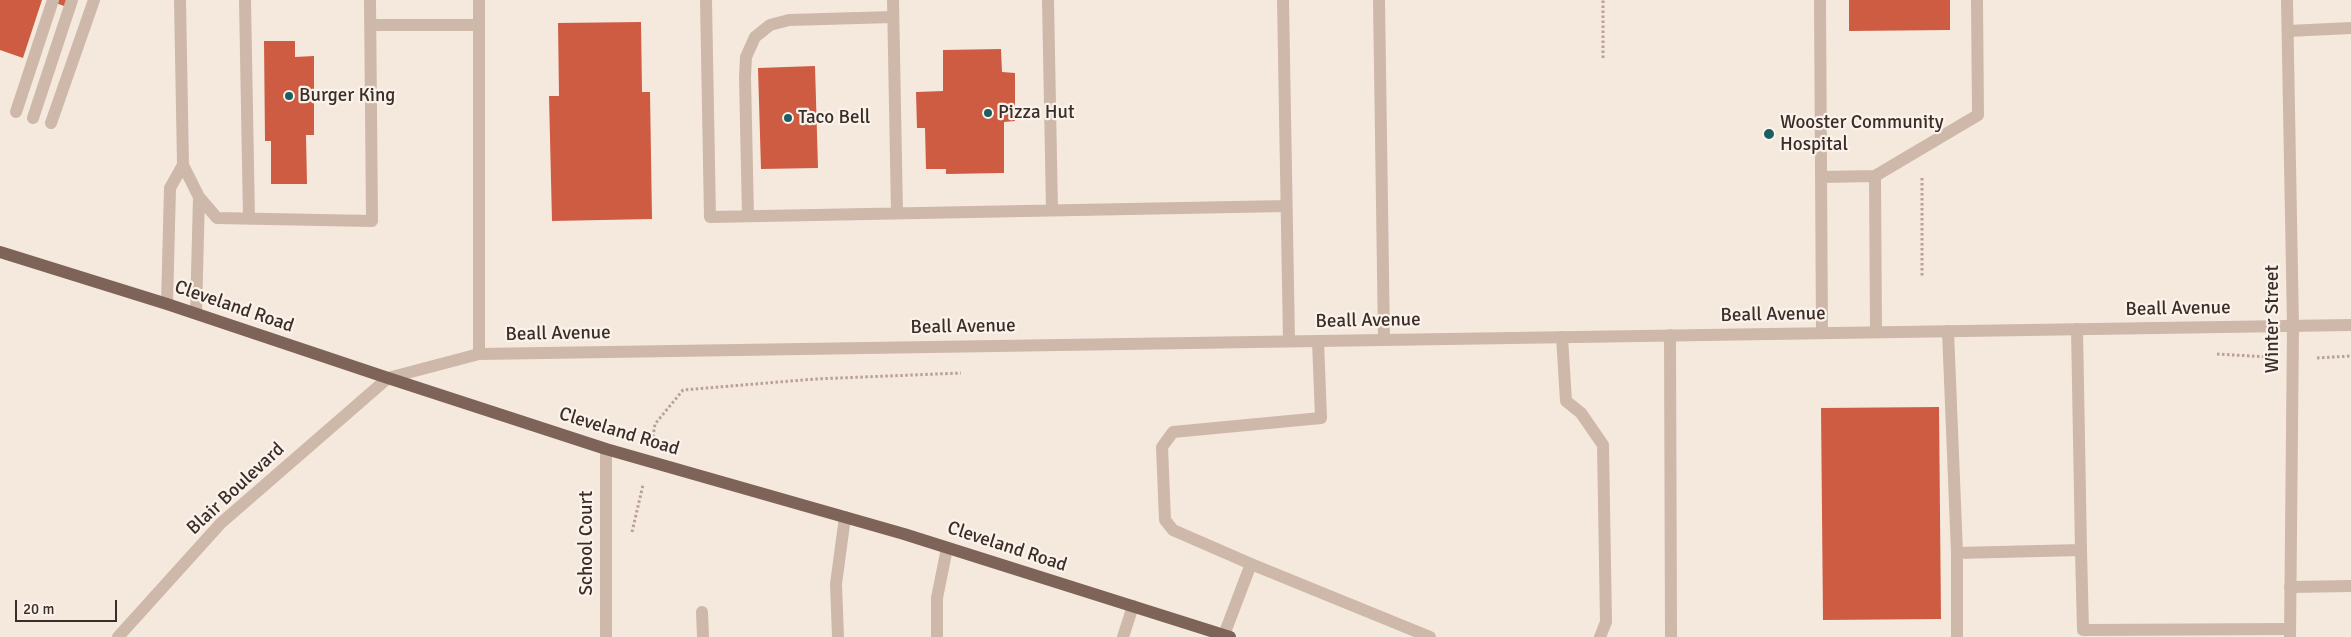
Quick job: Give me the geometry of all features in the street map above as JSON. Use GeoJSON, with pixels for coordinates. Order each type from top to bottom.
{"type":"FeatureCollection","features":[{"type":"Feature","properties":{"kind":"main road","name":"Cleveland Road"},"geometry":{"type":"LineString","coordinates":[[0,252],[196,313],[388,378],[606,448],[845,517],[1227,636]]}},
{"type":"Feature","properties":{"kind":"street"},"geometry":{"type":"LineString","coordinates":[[16,112],[53,0]]}},
{"type":"Feature","properties":{"kind":"street"},"geometry":{"type":"LineString","coordinates":[[33,118],[72,0]]}},
{"type":"Feature","properties":{"kind":"street"},"geometry":{"type":"LineString","coordinates":[[51,124],[94,0]]}},
{"type":"Feature","properties":{"kind":"street"},"geometry":{"type":"LineString","coordinates":[[180,0],[183,165],[199,198],[217,218],[372,221],[370,0]]}},
{"type":"Feature","properties":{"kind":"street"},"geometry":{"type":"LineString","coordinates":[[245,0],[249,219]]}},
{"type":"Feature","properties":{"kind":"street"},"geometry":{"type":"LineString","coordinates":[[479,0],[479,354]]}},
{"type":"Feature","properties":{"kind":"street"},"geometry":{"type":"LineString","coordinates":[[706,0],[710,217],[1286,206]]}},
{"type":"Feature","properties":{"kind":"street"},"geometry":{"type":"LineString","coordinates":[[893,0],[897,213]]}},
{"type":"Feature","properties":{"kind":"street"},"geometry":{"type":"LineString","coordinates":[[1048,0],[1052,210]]}},
{"type":"Feature","properties":{"kind":"street"},"geometry":{"type":"LineString","coordinates":[[1283,0],[1289,341]]}},
{"type":"Feature","properties":{"kind":"street"},"geometry":{"type":"LineString","coordinates":[[1379,0],[1384,340]]}},
{"type":"Feature","properties":{"kind":"street"},"geometry":{"type":"LineString","coordinates":[[1820,0],[1822,333]]}},
{"type":"Feature","properties":{"kind":"street"},"geometry":{"type":"LineString","coordinates":[[1821,177],[1876,176],[1978,115],[1977,0]]}},
{"type":"Feature","properties":{"kind":"street","name":"Winter Street"},"geometry":{"type":"LineString","coordinates":[[2287,0],[2293,326],[2290,633]]}},
{"type":"Feature","properties":{"kind":"street"},"geometry":{"type":"LineString","coordinates":[[748,216],[745,77],[746,57],[755,37],[770,25],[789,20],[893,17]]}},
{"type":"Feature","properties":{"kind":"street"},"geometry":{"type":"LineString","coordinates":[[370,24],[479,25]]}},
{"type":"Feature","properties":{"kind":"street"},"geometry":{"type":"LineString","coordinates":[[2288,31],[2351,28]]}},
{"type":"Feature","properties":{"kind":"street"},"geometry":{"type":"LineString","coordinates":[[167,304],[170,188],[183,165]]}},
{"type":"Feature","properties":{"kind":"street"},"geometry":{"type":"LineString","coordinates":[[1876,176],[1876,332]]}},
{"type":"Feature","properties":{"kind":"street"},"geometry":{"type":"LineString","coordinates":[[196,313],[199,198]]}},
{"type":"Feature","properties":{"kind":"street","name":"Beall Avenue"},"geometry":{"type":"LineString","coordinates":[[388,378],[479,354],[2351,325]]}},
{"type":"Feature","properties":{"kind":"street"},"geometry":{"type":"LineString","coordinates":[[2077,329],[2081,550],[2079,634],[2290,633]]}},
{"type":"Feature","properties":{"kind":"street"},"geometry":{"type":"LineString","coordinates":[[1948,331],[1957,553],[1957,637]]}},
{"type":"Feature","properties":{"kind":"street"},"geometry":{"type":"LineString","coordinates":[[1670,335],[1671,637]]}},
{"type":"Feature","properties":{"kind":"street"},"geometry":{"type":"LineString","coordinates":[[1562,337],[1566,401],[1581,413],[1604,445],[1606,622],[1600,637]]}},
{"type":"Feature","properties":{"kind":"street"},"geometry":{"type":"LineString","coordinates":[[1318,341],[1321,418],[1174,432],[1162,448],[1165,520],[1174,530],[1430,637]]}},
{"type":"Feature","properties":{"kind":"street","name":"Blair Boulevard"},"geometry":{"type":"LineString","coordinates":[[118,637],[221,523],[388,378]]}},
{"type":"Feature","properties":{"kind":"street","name":"School Court"},"geometry":{"type":"LineString","coordinates":[[606,448],[606,637]]}},
{"type":"Feature","properties":{"kind":"street"},"geometry":{"type":"LineString","coordinates":[[838,637],[836,584],[845,517]]}},
{"type":"Feature","properties":{"kind":"street"},"geometry":{"type":"LineString","coordinates":[[937,637],[937,598],[947,548]]}},
{"type":"Feature","properties":{"kind":"street"},"geometry":{"type":"LineString","coordinates":[[1957,553],[2081,550]]}},
{"type":"Feature","properties":{"kind":"street"},"geometry":{"type":"LineString","coordinates":[[1227,636],[1252,564]]}},
{"type":"Feature","properties":{"kind":"street"},"geometry":{"type":"LineString","coordinates":[[2290,587],[2351,586]]}},
{"type":"Feature","properties":{"kind":"street"},"geometry":{"type":"LineString","coordinates":[[1123,637],[1133,606]]}},
{"type":"Feature","properties":{"kind":"street"},"geometry":{"type":"LineString","coordinates":[[702,612],[703,637]]}},
{"type":"Feature","properties":{"kind":"path"},"geometry":{"type":"LineString","coordinates":[[1603,0],[1603,58]]}},
{"type":"Feature","properties":{"kind":"path"},"geometry":{"type":"LineString","coordinates":[[1922,178],[1922,277]]}},
{"type":"Feature","properties":{"kind":"path"},"geometry":{"type":"LineString","coordinates":[[2210,354],[2292,358],[2351,356]]}},
{"type":"Feature","properties":{"kind":"path"},"geometry":{"type":"LineString","coordinates":[[631,536],[655,424],[683,390],[815,379],[970,373]]}},
{"type":"Feature","properties":{"kind":"building"},"geometry":{"type":"Polygon","coordinates":[[[0,0],[42,0],[23,58],[0,50],[0,0]]]}},
{"type":"Feature","properties":{"kind":"building"},"geometry":{"type":"Polygon","coordinates":[[[47,0],[70,0],[67,7],[47,0]]]}},
{"type":"Feature","properties":{"kind":"building"},"geometry":{"type":"Polygon","coordinates":[[[1849,0],[1950,0],[1950,30],[1849,31],[1849,0]]]}},
{"type":"Feature","properties":{"kind":"building"},"geometry":{"type":"Polygon","coordinates":[[[641,22],[642,92],[650,92],[652,219],[552,221],[549,96],[559,96],[558,23],[641,22]]]}},
{"type":"Feature","properties":{"kind":"building","name":"Burger King"},"geometry":{"type":"Polygon","coordinates":[[[264,41],[295,41],[295,57],[314,56],[314,135],[306,135],[307,184],[271,184],[271,141],[265,141],[264,41]]]}},
{"type":"Feature","properties":{"kind":"building"},"geometry":{"type":"Polygon","coordinates":[[[1001,49],[1002,72],[1015,73],[1015,121],[1004,122],[1004,173],[946,174],[946,169],[926,169],[925,128],[917,128],[916,92],[943,91],[943,50],[1001,49]]]}},
{"type":"Feature","properties":{"kind":"building","name":"Taco Bell"},"geometry":{"type":"Polygon","coordinates":[[[815,66],[818,168],[761,169],[758,68],[815,66]]]}},
{"type":"Feature","properties":{"kind":"building"},"geometry":{"type":"Polygon","coordinates":[[[1939,407],[1941,619],[1823,620],[1821,408],[1939,407]]]}},
{"type":"Feature","properties":{"kind":"place","name":"Burger King"},"geometry":{"type":"Point","coordinates":[289,96]}},
{"type":"Feature","properties":{"kind":"place","name":"Pizza Hut"},"geometry":{"type":"Point","coordinates":[988,113]}},
{"type":"Feature","properties":{"kind":"place","name":"Taco Bell"},"geometry":{"type":"Point","coordinates":[788,118]}},
{"type":"Feature","properties":{"kind":"place","name":"Wooster Community Hospital"},"geometry":{"type":"Point","coordinates":[1769,134]}}]}
